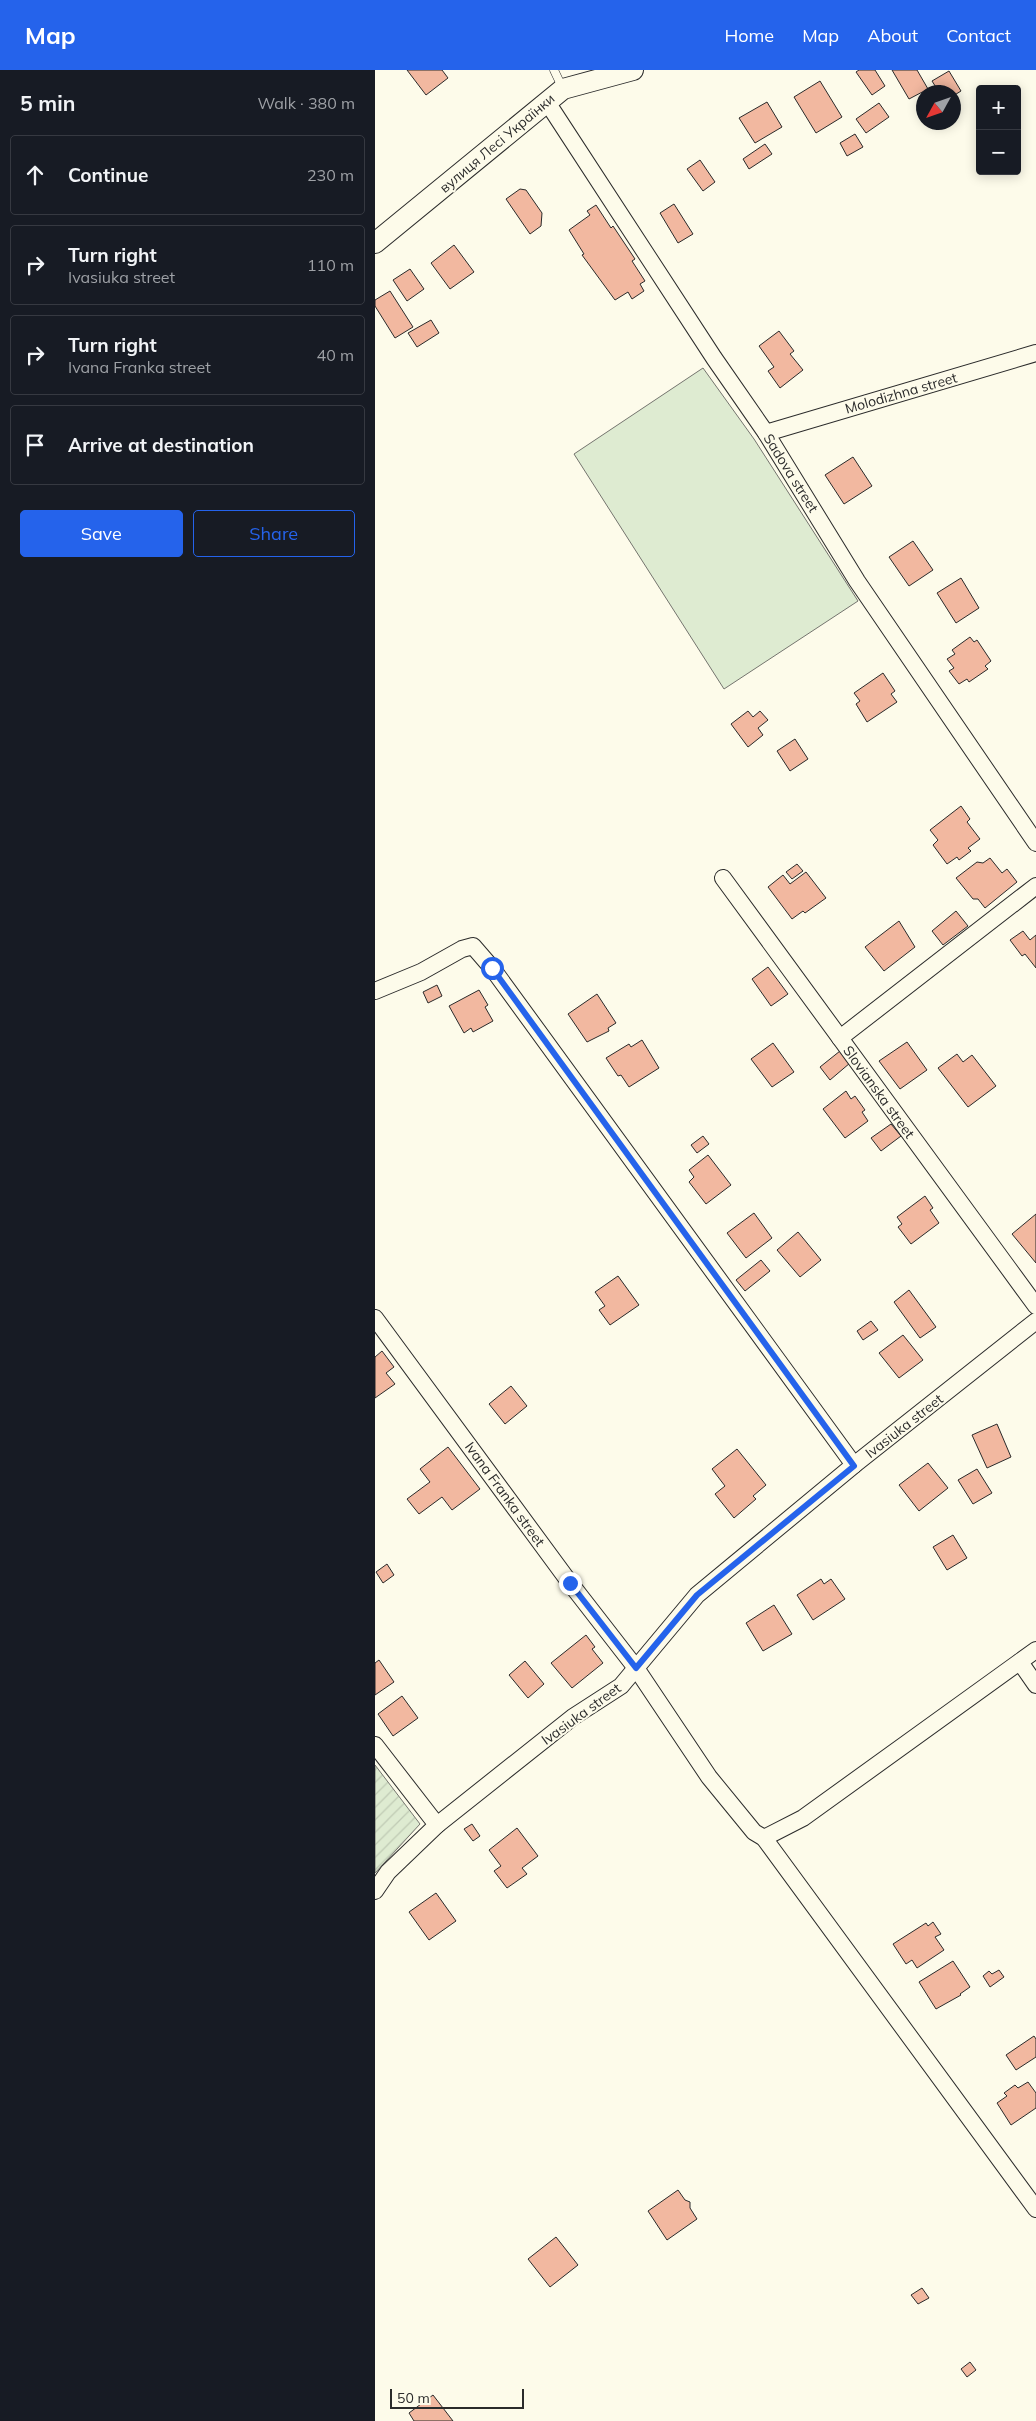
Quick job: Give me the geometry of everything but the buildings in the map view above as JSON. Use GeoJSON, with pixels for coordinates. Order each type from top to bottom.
{"type":"FeatureCollection","features":[{"type":"Feature","properties":{"kind":"street","name":"вулиця Лесі Українки"},"geometry":{"type":"LineString","coordinates":[[375,243],[563,89],[633,70]]}},
{"type":"Feature","properties":{"kind":"street","name":"Sadova street"},"geometry":{"type":"LineString","coordinates":[[547,102],[714,358],[766,433],[857,581],[1036,843]]}},
{"type":"Feature","properties":{"kind":"street","name":"Molodizhna street"},"geometry":{"type":"LineString","coordinates":[[766,433],[1036,353]]}},
{"type":"Feature","properties":{"kind":"street","name":"Slovianska street"},"geometry":{"type":"LineString","coordinates":[[723,878],[1036,1306]]}},
{"type":"Feature","properties":{"kind":"street"},"geometry":{"type":"LineString","coordinates":[[840,1038],[1036,886]]}},
{"type":"Feature","properties":{"kind":"street"},"geometry":{"type":"LineString","coordinates":[[375,991],[421,972],[462,949],[473,946],[498,976],[854,1466]]}},
{"type":"Feature","properties":{"kind":"street","name":"Ivana Franka street"},"geometry":{"type":"LineString","coordinates":[[375,1318],[570,1583],[636,1668],[709,1777],[754,1832],[764,1838],[1036,2210]]}},
{"type":"Feature","properties":{"kind":"street","name":"Ivasiuka street"},"geometry":{"type":"LineString","coordinates":[[375,1892],[388,1872],[437,1825],[573,1717],[621,1686],[697,1595],[854,1466],[1036,1321]]}},
{"type":"Feature","properties":{"kind":"street"},"geometry":{"type":"LineString","coordinates":[[764,1838],[803,1818],[1036,1650]]}},
{"type":"Feature","properties":{"kind":"street"},"geometry":{"type":"LineString","coordinates":[[1020,1662],[1036,1685]]}},
{"type":"Feature","properties":{"kind":"street"},"geometry":{"type":"LineString","coordinates":[[375,1745],[437,1825]]}},
{"type":"Feature","properties":{"kind":"lane"},"geometry":{"type":"LineString","coordinates":[[554,70],[563,89]]}},
{"type":"Feature","properties":{"kind":"green space"},"geometry":{"type":"Polygon","coordinates":[[[703,368],[754,439],[858,601],[724,689],[574,454],[703,368]]]}},
{"type":"Feature","properties":{"kind":"green space"},"geometry":{"type":"Polygon","coordinates":[[[375,1765],[420,1824],[375,1873],[375,1765]]]}},
{"type":"Feature","properties":{"kind":"route"},"geometry":{"type":"LineString","coordinates":[[492,968],[854,1466],[697,1595],[636,1668],[570,1583]]}}]}
